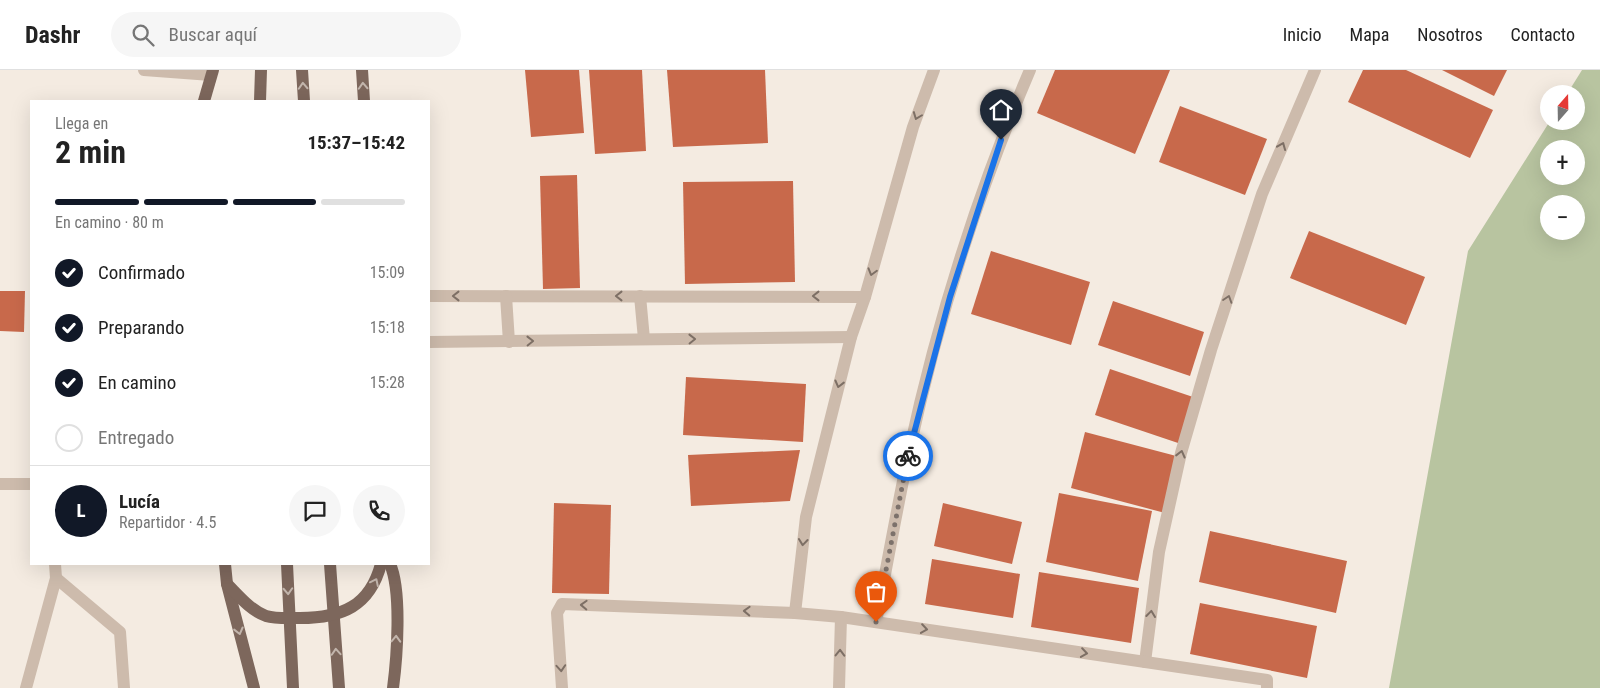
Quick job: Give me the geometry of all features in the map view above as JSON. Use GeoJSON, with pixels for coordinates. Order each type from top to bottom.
{"type":"FeatureCollection","features":[{"type":"Feature","properties":{"kind":"main road"},"geometry":{"type":"LineString","coordinates":[[260,70],[260,100]]}},
{"type":"Feature","properties":{"kind":"main road"},"geometry":{"type":"LineString","coordinates":[[302,70],[304,100]]}},
{"type":"Feature","properties":{"kind":"main road"},"geometry":{"type":"LineString","coordinates":[[362,70],[364,100]]}},
{"type":"Feature","properties":{"kind":"main road"},"geometry":{"type":"LineString","coordinates":[[204,100],[211,72]]}},
{"type":"Feature","properties":{"kind":"main road"},"geometry":{"type":"LineString","coordinates":[[225,565],[227,584],[254,688]]}},
{"type":"Feature","properties":{"kind":"main road"},"geometry":{"type":"LineString","coordinates":[[287,565],[293,688]]}},
{"type":"Feature","properties":{"kind":"main road"},"geometry":{"type":"LineString","coordinates":[[330,565],[339,688]]}},
{"type":"Feature","properties":{"kind":"main road"},"geometry":{"type":"LineString","coordinates":[[227,584],[248,605],[266,616],[290,618],[334,616],[367,596],[376,582],[381,565]]}},
{"type":"Feature","properties":{"kind":"main road"},"geometry":{"type":"LineString","coordinates":[[390,565],[393,571],[397,604],[392,688]]}},
{"type":"Feature","properties":{"kind":"street"},"geometry":{"type":"LineString","coordinates":[[144,70],[211,72]]}},
{"type":"Feature","properties":{"kind":"street"},"geometry":{"type":"LineString","coordinates":[[795,613],[806,517],[851,337],[865,296],[913,127],[934,70]]}},
{"type":"Feature","properties":{"kind":"street"},"geometry":{"type":"LineString","coordinates":[[876,622],[909,450],[933,354],[961,260],[1004,132],[1030,70]]}},
{"type":"Feature","properties":{"kind":"street"},"geometry":{"type":"LineString","coordinates":[[1145,662],[1159,552],[1187,434],[1211,350],[1262,194],[1315,70]]}},
{"type":"Feature","properties":{"kind":"street"},"geometry":{"type":"LineString","coordinates":[[430,296],[865,296]]}},
{"type":"Feature","properties":{"kind":"street"},"geometry":{"type":"LineString","coordinates":[[506,296],[509,342]]}},
{"type":"Feature","properties":{"kind":"street"},"geometry":{"type":"LineString","coordinates":[[640,296],[644,339]]}},
{"type":"Feature","properties":{"kind":"street"},"geometry":{"type":"LineString","coordinates":[[430,342],[851,337]]}},
{"type":"Feature","properties":{"kind":"street"},"geometry":{"type":"LineString","coordinates":[[0,484],[30,484]]}},
{"type":"Feature","properties":{"kind":"street"},"geometry":{"type":"LineString","coordinates":[[26,688],[56,578],[55,565]]}},
{"type":"Feature","properties":{"kind":"street"},"geometry":{"type":"LineString","coordinates":[[56,578],[120,632],[124,688]]}},
{"type":"Feature","properties":{"kind":"street"},"geometry":{"type":"LineString","coordinates":[[562,688],[557,613],[562,604],[795,613],[841,617],[1267,680],[1267,688]]}},
{"type":"Feature","properties":{"kind":"street"},"geometry":{"type":"LineString","coordinates":[[839,688],[841,617]]}},
{"type":"Feature","properties":{"kind":"green space"},"geometry":{"type":"Polygon","coordinates":[[[1582,70],[1600,70],[1600,688],[1389,688],[1468,251],[1544,130],[1585,130],[1585,85],[1573,85],[1582,70]]]}},
{"type":"Feature","properties":{"kind":"building"},"geometry":{"type":"Polygon","coordinates":[[[525,70],[579,70],[584,133],[531,137],[525,70]]]}},
{"type":"Feature","properties":{"kind":"building"},"geometry":{"type":"Polygon","coordinates":[[[589,70],[642,70],[646,151],[595,154],[589,70]]]}},
{"type":"Feature","properties":{"kind":"building"},"geometry":{"type":"Polygon","coordinates":[[[667,70],[765,70],[768,143],[673,147],[667,70]]]}},
{"type":"Feature","properties":{"kind":"building"},"geometry":{"type":"Polygon","coordinates":[[[1055,70],[1170,70],[1135,154],[1037,113],[1055,70]]]}},
{"type":"Feature","properties":{"kind":"building"},"geometry":{"type":"Polygon","coordinates":[[[1363,70],[1406,70],[1493,110],[1470,158],[1348,102],[1363,70]]]}},
{"type":"Feature","properties":{"kind":"building"},"geometry":{"type":"Polygon","coordinates":[[[1442,70],[1507,70],[1494,96],[1442,70]]]}},
{"type":"Feature","properties":{"kind":"building"},"geometry":{"type":"Polygon","coordinates":[[[1180,106],[1267,139],[1245,195],[1159,162],[1180,106]]]}},
{"type":"Feature","properties":{"kind":"building"},"geometry":{"type":"Polygon","coordinates":[[[577,175],[580,288],[543,289],[540,176],[577,175]]]}},
{"type":"Feature","properties":{"kind":"building"},"geometry":{"type":"Polygon","coordinates":[[[793,181],[795,282],[685,284],[683,182],[793,181]]]}},
{"type":"Feature","properties":{"kind":"building"},"geometry":{"type":"Polygon","coordinates":[[[1309,231],[1425,277],[1406,325],[1290,278],[1309,231]]]}},
{"type":"Feature","properties":{"kind":"building"},"geometry":{"type":"Polygon","coordinates":[[[991,251],[1090,282],[1071,345],[971,314],[991,251]]]}},
{"type":"Feature","properties":{"kind":"building"},"geometry":{"type":"Polygon","coordinates":[[[0,291],[25,291],[24,332],[0,331],[0,291]]]}},
{"type":"Feature","properties":{"kind":"building"},"geometry":{"type":"Polygon","coordinates":[[[1113,301],[1204,332],[1190,376],[1098,345],[1113,301]]]}},
{"type":"Feature","properties":{"kind":"building"},"geometry":{"type":"Polygon","coordinates":[[[1110,369],[1196,398],[1181,444],[1095,415],[1110,369]]]}},
{"type":"Feature","properties":{"kind":"building"},"geometry":{"type":"Polygon","coordinates":[[[686,377],[806,384],[803,442],[683,435],[686,377]]]}},
{"type":"Feature","properties":{"kind":"building"},"geometry":{"type":"Polygon","coordinates":[[[1085,432],[1180,457],[1165,513],[1071,488],[1085,432]]]}},
{"type":"Feature","properties":{"kind":"building"},"geometry":{"type":"Polygon","coordinates":[[[800,450],[790,501],[691,506],[688,455],[800,450]]]}},
{"type":"Feature","properties":{"kind":"building"},"geometry":{"type":"Polygon","coordinates":[[[1059,493],[1152,511],[1138,581],[1046,562],[1059,493]]]}},
{"type":"Feature","properties":{"kind":"building"},"geometry":{"type":"Polygon","coordinates":[[[554,503],[611,505],[609,594],[552,593],[554,503]]]}},
{"type":"Feature","properties":{"kind":"building"},"geometry":{"type":"Polygon","coordinates":[[[943,503],[1022,522],[1012,564],[934,546],[943,503]]]}},
{"type":"Feature","properties":{"kind":"building"},"geometry":{"type":"Polygon","coordinates":[[[1210,531],[1347,561],[1336,613],[1199,582],[1210,531]]]}},
{"type":"Feature","properties":{"kind":"building"},"geometry":{"type":"Polygon","coordinates":[[[932,559],[1020,574],[1013,618],[925,604],[932,559]]]}},
{"type":"Feature","properties":{"kind":"building"},"geometry":{"type":"Polygon","coordinates":[[[1039,572],[1139,588],[1131,643],[1031,627],[1039,572]]]}},
{"type":"Feature","properties":{"kind":"building"},"geometry":{"type":"Polygon","coordinates":[[[1200,603],[1317,626],[1307,678],[1190,654],[1200,603]]]}},
{"type":"Feature","properties":{"kind":"way so far"},"geometry":{"type":"LineString","coordinates":[[876,622],[908,456]]}},
{"type":"Feature","properties":{"kind":"route"},"geometry":{"type":"LineString","coordinates":[[908,456],[933,354],[961,260],[1001,140]]}}]}
